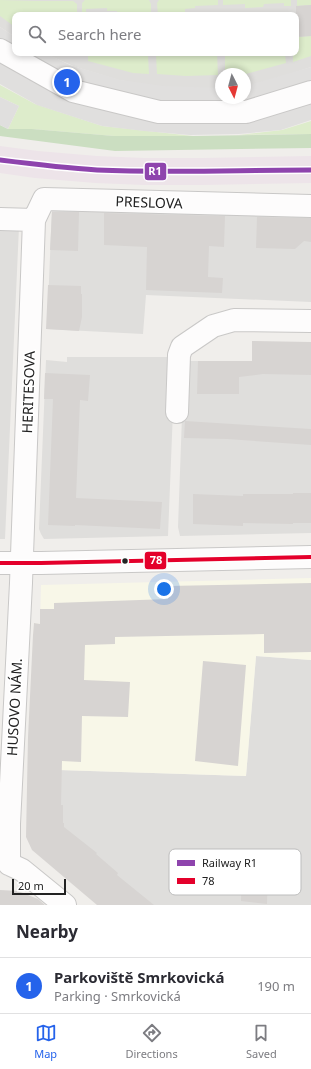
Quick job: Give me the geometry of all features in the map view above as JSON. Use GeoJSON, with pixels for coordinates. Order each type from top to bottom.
{"type":"FeatureCollection","features":[{"type":"Feature","properties":{"kind":"street"},"geometry":{"type":"LineString","coordinates":[[0,50],[72,91],[158,112],[246,112],[311,92]]}},
{"type":"Feature","properties":{"kind":"street","name":"PRESLOVA"},"geometry":{"type":"LineString","coordinates":[[34,220],[44,199],[311,206]]}},
{"type":"Feature","properties":{"kind":"street"},"geometry":{"type":"LineString","coordinates":[[0,219],[34,220]]}},
{"type":"Feature","properties":{"kind":"street","name":"HERITESOVA"},"geometry":{"type":"LineString","coordinates":[[22,564],[34,220]]}},
{"type":"Feature","properties":{"kind":"street"},"geometry":{"type":"LineString","coordinates":[[177,412],[179,355],[182,347],[213,326],[234,320],[311,321]]}},
{"type":"Feature","properties":{"kind":"street"},"geometry":{"type":"LineString","coordinates":[[0,563],[22,564],[311,556]]}},
{"type":"Feature","properties":{"kind":"street","name":"HUSOVO NÁM."},"geometry":{"type":"LineString","coordinates":[[4,865],[9,824],[22,564]]}},
{"type":"Feature","properties":{"kind":"street"},"geometry":{"type":"LineString","coordinates":[[4,865],[22,870],[65,905]]}},
{"type":"Feature","properties":{"kind":"shaded area"},"geometry":{"type":"Polygon","coordinates":[[[0,0],[311,0],[311,67],[251,85],[251,68],[215,68],[215,88],[174,88],[119,80],[76,67],[50,56],[299,56],[299,12],[12,12],[12,35],[0,27],[0,0]]]}},
{"type":"Feature","properties":{"kind":"shaded area"},"geometry":{"type":"Polygon","coordinates":[[[0,27],[12,35],[12,56],[51,56],[70,65],[121,80],[163,86],[215,88],[215,104],[251,104],[251,84],[311,67],[311,120],[281,130],[239,134],[190,135],[144,131],[102,126],[37,105],[0,84],[0,27]]]}},
{"type":"Feature","properties":{"kind":"shaded area"},"geometry":{"type":"Polygon","coordinates":[[[0,97],[19,106],[8,129],[0,125],[0,97]]]}},
{"type":"Feature","properties":{"kind":"shaded area"},"geometry":{"type":"Polygon","coordinates":[[[0,146],[97,156],[145,158],[311,156],[311,183],[144,185],[35,178],[0,173],[0,146]]]}},
{"type":"Feature","properties":{"kind":"shaded area"},"geometry":{"type":"Polygon","coordinates":[[[52,208],[311,217],[311,302],[146,295],[143,334],[47,329],[52,208]]]}},
{"type":"Feature","properties":{"kind":"shaded area"},"geometry":{"type":"Polygon","coordinates":[[[0,227],[19,227],[5,539],[0,539],[0,227]]]}},
{"type":"Feature","properties":{"kind":"shaded area"},"geometry":{"type":"Polygon","coordinates":[[[253,342],[311,342],[311,533],[180,536],[178,527],[184,361],[240,361],[252,363],[253,342]]]}},
{"type":"Feature","properties":{"kind":"shaded area"},"geometry":{"type":"Polygon","coordinates":[[[67,357],[169,357],[175,360],[168,536],[44,539],[41,534],[39,529],[46,360],[67,362],[67,357]]]}},
{"type":"Feature","properties":{"kind":"shaded area"},"geometry":{"type":"Polygon","coordinates":[[[311,578],[311,660],[256,656],[246,776],[28,769],[34,623],[40,624],[41,585],[311,578]]]}},
{"type":"Feature","properties":{"kind":"shaded area"},"geometry":{"type":"Polygon","coordinates":[[[256,656],[311,660],[311,905],[98,905],[28,769],[246,776],[256,656]]]}},
{"type":"Feature","properties":{"kind":"green space"},"geometry":{"type":"Polygon","coordinates":[[[0,0],[73,1],[77,4],[77,12],[12,12],[12,25],[0,16],[0,0]]]}},
{"type":"Feature","properties":{"kind":"green space"},"geometry":{"type":"Polygon","coordinates":[[[85,0],[149,0],[151,4],[151,12],[117,12],[107,11],[107,8],[86,9],[86,12],[82,12],[82,3],[85,0]]]}},
{"type":"Feature","properties":{"kind":"green space"},"geometry":{"type":"Polygon","coordinates":[[[159,0],[218,0],[218,5],[195,6],[195,8],[185,9],[185,12],[158,12],[157,3],[159,0]]]}},
{"type":"Feature","properties":{"kind":"green space"},"geometry":{"type":"Polygon","coordinates":[[[223,0],[291,0],[291,6],[284,6],[284,3],[264,4],[263,7],[245,8],[245,4],[223,5],[223,0]]]}},
{"type":"Feature","properties":{"kind":"green space"},"geometry":{"type":"Polygon","coordinates":[[[297,0],[311,0],[311,5],[297,6],[297,0]]]}},
{"type":"Feature","properties":{"kind":"green space"},"geometry":{"type":"Polygon","coordinates":[[[311,36],[311,56],[293,62],[293,56],[299,56],[299,37],[311,36]]]}},
{"type":"Feature","properties":{"kind":"green space"},"geometry":{"type":"Polygon","coordinates":[[[88,56],[148,56],[149,74],[133,73],[88,61],[88,56]]]}},
{"type":"Feature","properties":{"kind":"green space"},"geometry":{"type":"Polygon","coordinates":[[[156,56],[217,56],[218,68],[215,68],[215,75],[186,76],[157,74],[156,56]]]}},
{"type":"Feature","properties":{"kind":"green space"},"geometry":{"type":"Polygon","coordinates":[[[225,56],[285,56],[286,63],[251,73],[251,68],[225,68],[225,56]]]}},
{"type":"Feature","properties":{"kind":"green space"},"geometry":{"type":"Polygon","coordinates":[[[0,85],[35,104],[102,126],[193,136],[114,136],[32,129],[8,129],[19,106],[0,97],[0,85]]]}},
{"type":"Feature","properties":{"kind":"green space"},"geometry":{"type":"Polygon","coordinates":[[[311,121],[311,134],[239,135],[282,130],[311,121]]]}},
{"type":"Feature","properties":{"kind":"green space"},"geometry":{"type":"Polygon","coordinates":[[[0,125],[8,129],[32,129],[114,136],[311,134],[311,148],[115,151],[0,136],[0,125]]]}},
{"type":"Feature","properties":{"kind":"building"},"geometry":{"type":"Polygon","coordinates":[[[311,5],[311,36],[299,37],[299,12],[296,12],[296,6],[311,5]]]}},
{"type":"Feature","properties":{"kind":"building"},"geometry":{"type":"Polygon","coordinates":[[[52,212],[79,212],[78,251],[50,250],[52,212]]]}},
{"type":"Feature","properties":{"kind":"building"},"geometry":{"type":"Polygon","coordinates":[[[104,213],[225,216],[224,247],[209,246],[208,277],[223,278],[222,293],[146,290],[147,247],[104,245],[104,213]]]}},
{"type":"Feature","properties":{"kind":"building"},"geometry":{"type":"Polygon","coordinates":[[[257,217],[311,218],[311,242],[304,241],[295,249],[256,248],[257,217]]]}},
{"type":"Feature","properties":{"kind":"building"},"geometry":{"type":"Polygon","coordinates":[[[48,285],[81,286],[82,317],[79,331],[46,329],[48,285]]]}},
{"type":"Feature","properties":{"kind":"building"},"geometry":{"type":"Polygon","coordinates":[[[252,341],[311,342],[311,375],[263,374],[239,377],[239,394],[197,394],[198,361],[252,361],[252,341]]]}},
{"type":"Feature","properties":{"kind":"building"},"geometry":{"type":"Polygon","coordinates":[[[45,373],[90,375],[88,401],[80,400],[76,498],[162,502],[160,529],[48,525],[53,399],[44,399],[45,373]]]}},
{"type":"Feature","properties":{"kind":"building"},"geometry":{"type":"Polygon","coordinates":[[[185,421],[311,429],[311,445],[227,439],[184,438],[185,421]]]}},
{"type":"Feature","properties":{"kind":"building"},"geometry":{"type":"Polygon","coordinates":[[[311,493],[311,523],[243,523],[243,526],[193,524],[193,494],[243,496],[243,494],[311,493]]]}},
{"type":"Feature","properties":{"kind":"building"},"geometry":{"type":"Polygon","coordinates":[[[311,583],[311,652],[264,653],[264,634],[115,637],[115,644],[85,645],[84,680],[130,682],[128,717],[82,716],[81,762],[62,761],[61,805],[63,805],[64,827],[97,853],[96,854],[118,873],[117,875],[154,905],[97,905],[32,850],[26,837],[28,737],[33,635],[34,623],[40,624],[40,609],[54,609],[54,603],[168,599],[168,586],[311,583]]]}},
{"type":"Feature","properties":{"kind":"building"},"geometry":{"type":"Polygon","coordinates":[[[203,661],[246,665],[238,766],[195,761],[203,661]]]}},
{"type":"Feature","properties":{"kind":"building"},"geometry":{"type":"Polygon","coordinates":[[[0,890],[18,891],[38,899],[45,905],[0,905],[0,890]]]}},
{"type":"Feature","properties":{"kind":"building"},"geometry":{"type":"Polygon","coordinates":[[[241,895],[267,895],[267,904],[241,901],[241,895]]]}},
{"type":"Feature","properties":{"kind":"rail line","name":"R1"},"geometry":{"type":"LineString","coordinates":[[0,160],[61,167],[124,171],[311,170]]}},
{"type":"Feature","properties":{"kind":"transit line","name":"78"},"geometry":{"type":"LineString","coordinates":[[0,563],[311,557]]}},
{"type":"Feature","properties":{"kind":"place","name":"Parkoviště Smrkovická"},"geometry":{"type":"Point","coordinates":[67,82]}}]}
